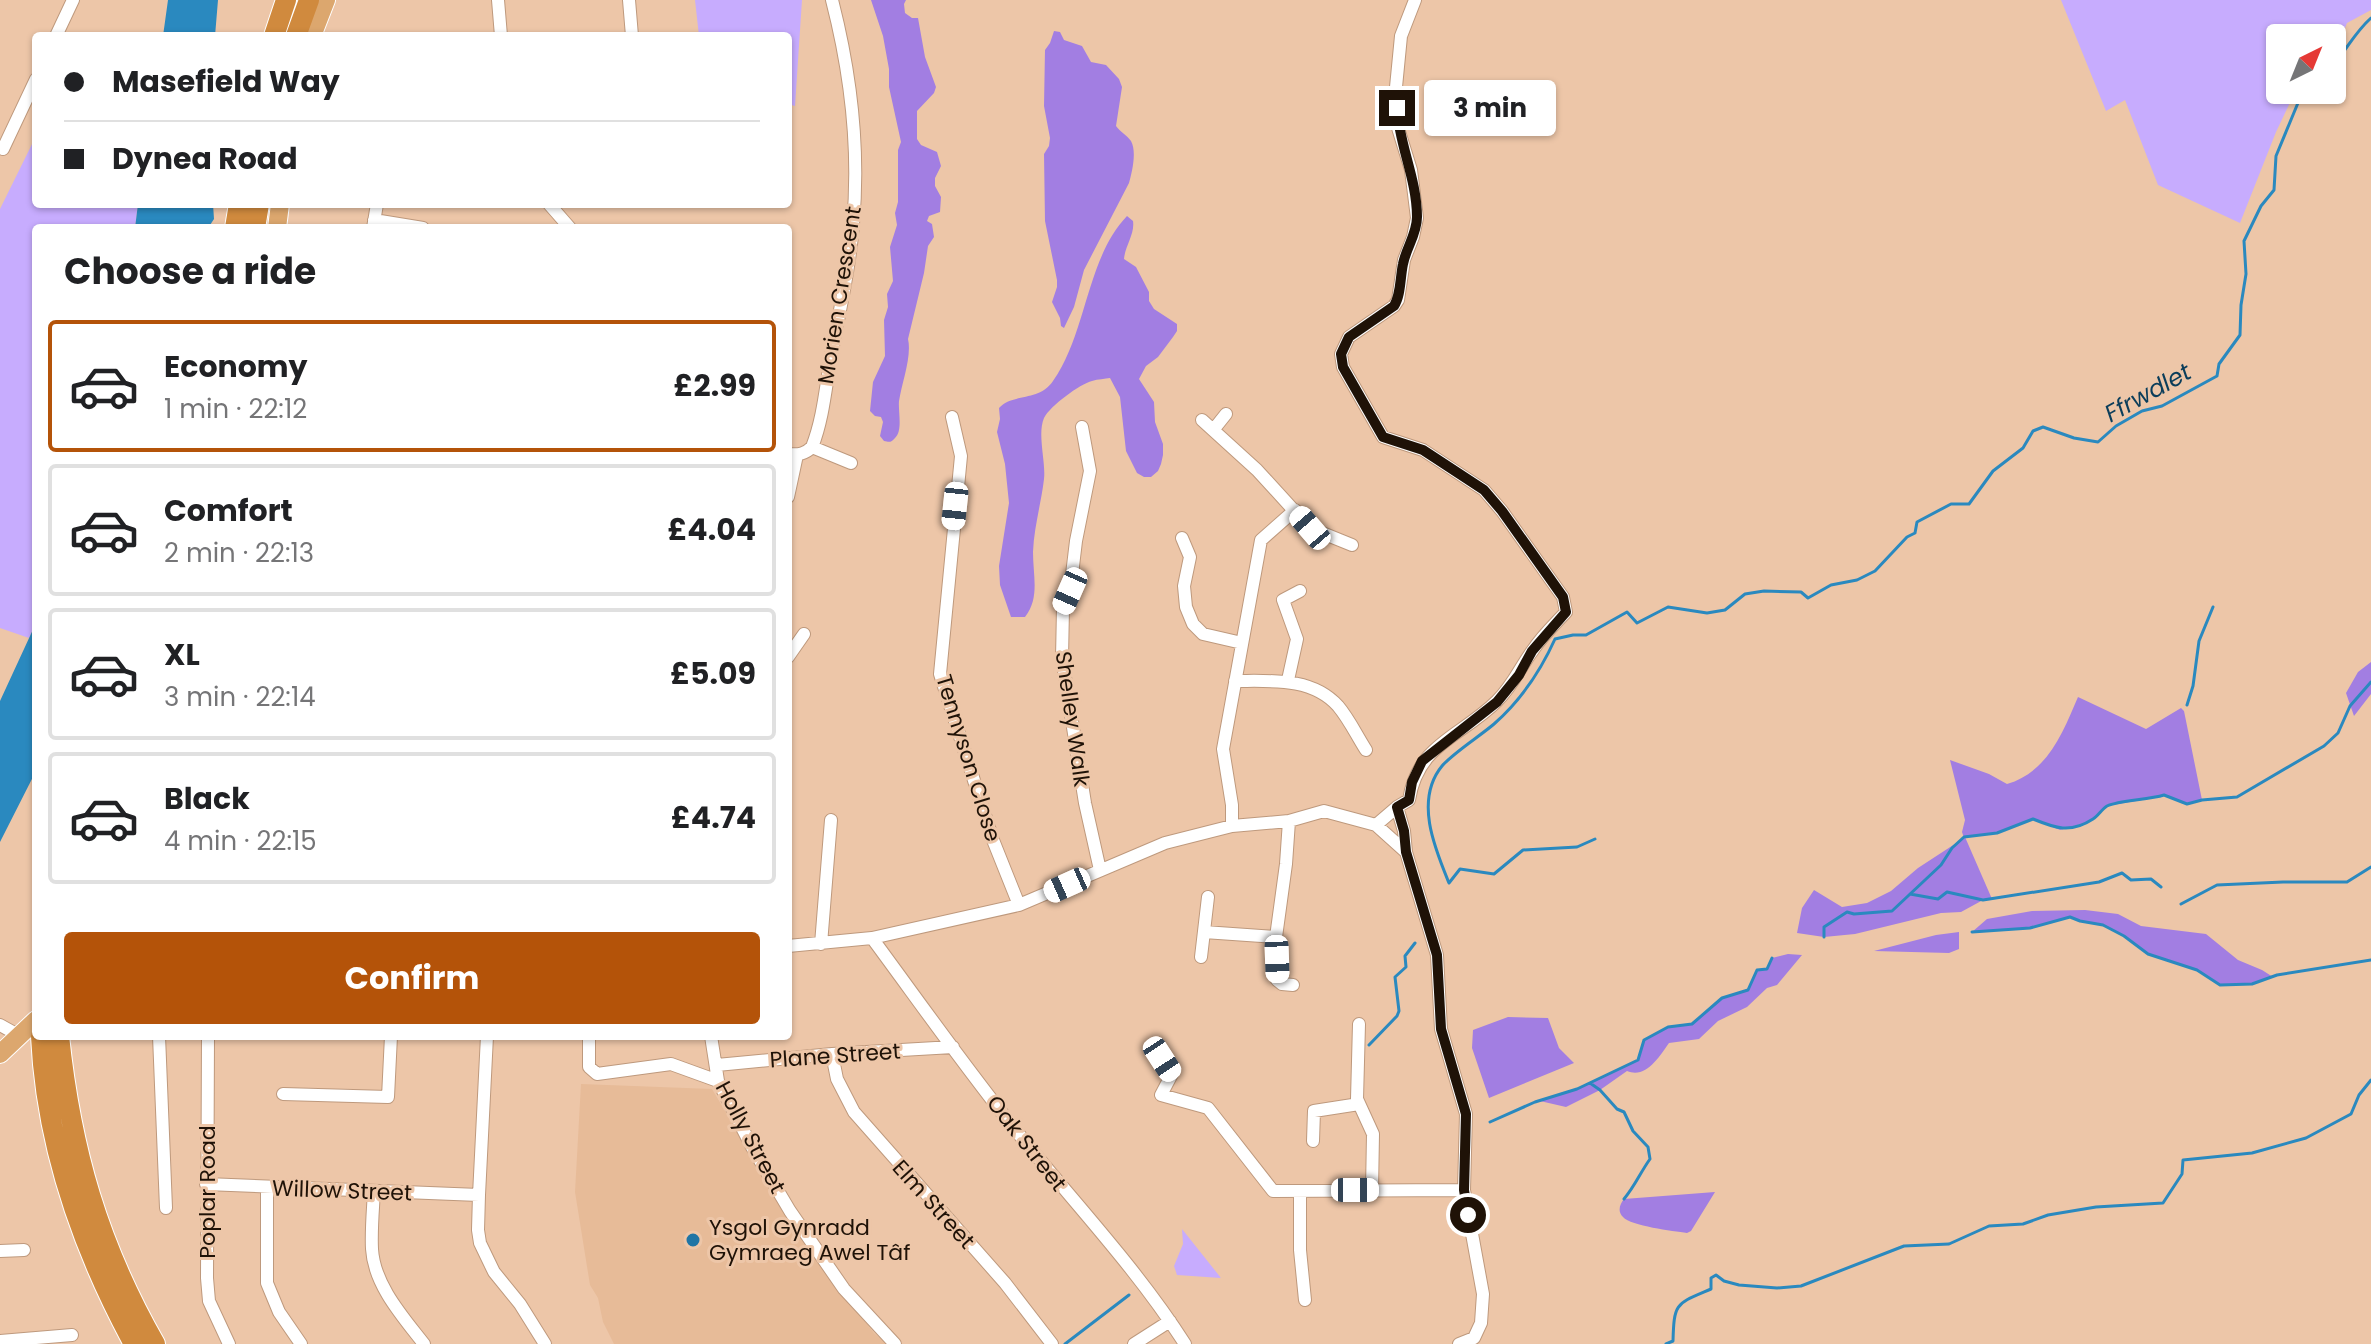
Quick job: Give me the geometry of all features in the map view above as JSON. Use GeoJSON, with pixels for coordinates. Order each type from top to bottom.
{"type":"FeatureCollection","features":[{"type":"Feature","properties":{"kind":"highway"},"geometry":{"type":"LineString","coordinates":[[275,32],[286,0]]}},
{"type":"Feature","properties":{"kind":"highway"},"geometry":{"type":"LineString","coordinates":[[297,32],[309,0]]}},
{"type":"Feature","properties":{"kind":"highway"},"geometry":{"type":"LineString","coordinates":[[47,1040],[47,1089],[58,1149],[75,1212],[108,1293],[134,1344]]}},
{"type":"Feature","properties":{"kind":"highway"},"geometry":{"type":"LineString","coordinates":[[48,1040],[64,1086],[75,1146],[93,1207],[125,1288],[155,1344]]}},
{"type":"Feature","properties":{"kind":"main road"},"geometry":{"type":"LineString","coordinates":[[314,32],[326,0]]}},
{"type":"Feature","properties":{"kind":"main road"},"geometry":{"type":"LineString","coordinates":[[0,1054],[32,1023]]}},
{"type":"Feature","properties":{"kind":"street"},"geometry":{"type":"LineString","coordinates":[[58,32],[73,0]]}},
{"type":"Feature","properties":{"kind":"street"},"geometry":{"type":"LineString","coordinates":[[498,0],[501,32]]}},
{"type":"Feature","properties":{"kind":"street"},"geometry":{"type":"LineString","coordinates":[[629,0],[632,32]]}},
{"type":"Feature","properties":{"kind":"street","name":"Morien Crescent"},"geometry":{"type":"LineString","coordinates":[[812,447],[822,407],[853,225],[854,117],[850,78],[832,0]]}},
{"type":"Feature","properties":{"kind":"street"},"geometry":{"type":"LineString","coordinates":[[1376,825],[1409,800],[1412,782],[1422,761],[1497,702],[1519,675],[1532,651],[1566,612],[1563,597],[1484,490],[1423,450],[1383,437],[1343,367],[1341,354],[1349,337],[1398,300],[1404,260],[1417,218],[1411,170],[1398,128],[1396,87],[1401,36],[1415,0]]}},
{"type":"Feature","properties":{"kind":"street"},"geometry":{"type":"LineString","coordinates":[[3,149],[32,87]]}},
{"type":"Feature","properties":{"kind":"street"},"geometry":{"type":"LineString","coordinates":[[1214,429],[1226,414]]}},
{"type":"Feature","properties":{"kind":"street","name":"Tennyson Close"},"geometry":{"type":"LineString","coordinates":[[952,417],[961,456],[940,674],[993,840],[1019,905]]}},
{"type":"Feature","properties":{"kind":"street"},"geometry":{"type":"LineString","coordinates":[[1202,420],[1310,528],[1352,545]]}},
{"type":"Feature","properties":{"kind":"street","name":"Shelley Walk"},"geometry":{"type":"LineString","coordinates":[[1082,427],[1090,471],[1070,591],[1063,608],[1062,658],[1085,803],[1100,870]]}},
{"type":"Feature","properties":{"kind":"street"},"geometry":{"type":"LineString","coordinates":[[792,454],[806,453],[812,447],[851,463]]}},
{"type":"Feature","properties":{"kind":"street"},"geometry":{"type":"LineString","coordinates":[[1232,826],[1232,805],[1223,749],[1261,540],[1295,510]]}},
{"type":"Feature","properties":{"kind":"street"},"geometry":{"type":"LineString","coordinates":[[1182,538],[1190,557],[1184,586],[1186,607],[1193,624],[1203,634],[1242,643]]}},
{"type":"Feature","properties":{"kind":"street"},"geometry":{"type":"LineString","coordinates":[[1288,680],[1297,639],[1283,600],[1300,591]]}},
{"type":"Feature","properties":{"kind":"street"},"geometry":{"type":"LineString","coordinates":[[792,651],[804,634]]}},
{"type":"Feature","properties":{"kind":"street"},"geometry":{"type":"LineString","coordinates":[[1235,681],[1288,680],[1314,689],[1337,705],[1366,742]]}},
{"type":"Feature","properties":{"kind":"street"},"geometry":{"type":"LineString","coordinates":[[1397,807],[1406,852],[1437,955],[1441,1029],[1466,1114],[1464,1190],[1483,1294],[1481,1323],[1474,1338],[1459,1344]]}},
{"type":"Feature","properties":{"kind":"street"},"geometry":{"type":"LineString","coordinates":[[792,946],[872,938],[1019,905],[1165,843],[1232,826],[1289,821],[1324,811],[1376,825],[1406,852]]}},
{"type":"Feature","properties":{"kind":"street"},"geometry":{"type":"LineString","coordinates":[[821,944],[831,820]]}},
{"type":"Feature","properties":{"kind":"street"},"geometry":{"type":"LineString","coordinates":[[1289,821],[1276,937],[1277,980],[1293,985]]}},
{"type":"Feature","properties":{"kind":"street"},"geometry":{"type":"LineString","coordinates":[[1201,957],[1208,897]]}},
{"type":"Feature","properties":{"kind":"street"},"geometry":{"type":"LineString","coordinates":[[1204,932],[1276,937]]}},
{"type":"Feature","properties":{"kind":"street","name":"Oak Street"},"geometry":{"type":"LineString","coordinates":[[872,938],[1013,1128],[1130,1266],[1185,1344]]}},
{"type":"Feature","properties":{"kind":"street"},"geometry":{"type":"LineString","coordinates":[[1359,1024],[1357,1099],[1373,1134],[1372,1190]]}},
{"type":"Feature","properties":{"kind":"street"},"geometry":{"type":"LineString","coordinates":[[0,1025],[18,1035]]}},
{"type":"Feature","properties":{"kind":"street"},"geometry":{"type":"LineString","coordinates":[[159,1040],[166,1208]]}},
{"type":"Feature","properties":{"kind":"street","name":"Poplar Road"},"geometry":{"type":"LineString","coordinates":[[208,1040],[206,1266],[209,1301],[229,1344]]}},
{"type":"Feature","properties":{"kind":"street"},"geometry":{"type":"LineString","coordinates":[[283,1094],[388,1097],[391,1040]]}},
{"type":"Feature","properties":{"kind":"street"},"geometry":{"type":"LineString","coordinates":[[487,1040],[478,1230],[485,1257],[545,1344]]}},
{"type":"Feature","properties":{"kind":"street"},"geometry":{"type":"LineString","coordinates":[[589,1040],[589,1067],[597,1074],[671,1064],[718,1081]]}},
{"type":"Feature","properties":{"kind":"street","name":"Holly Street"},"geometry":{"type":"LineString","coordinates":[[712,1040],[718,1081],[752,1147],[844,1289],[895,1344]]}},
{"type":"Feature","properties":{"kind":"street","name":"Plane Street"},"geometry":{"type":"LineString","coordinates":[[717,1065],[953,1047]]}},
{"type":"Feature","properties":{"kind":"street","name":"Elm Street"},"geometry":{"type":"LineString","coordinates":[[832,1054],[837,1079],[854,1112],[1005,1283],[1051,1343]]}},
{"type":"Feature","properties":{"kind":"street"},"geometry":{"type":"LineString","coordinates":[[1162,1059],[1172,1074],[1161,1095],[1208,1108],[1273,1191],[1464,1190]]}},
{"type":"Feature","properties":{"kind":"street"},"geometry":{"type":"LineString","coordinates":[[1313,1141],[1314,1111],[1359,1104]]}},
{"type":"Feature","properties":{"kind":"street","name":"Willow Street"},"geometry":{"type":"LineString","coordinates":[[206,1184],[479,1195]]}},
{"type":"Feature","properties":{"kind":"street"},"geometry":{"type":"LineString","coordinates":[[267,1188],[267,1283],[279,1312],[301,1344]]}},
{"type":"Feature","properties":{"kind":"street"},"geometry":{"type":"LineString","coordinates":[[374,1191],[372,1252],[378,1274],[399,1312],[424,1344]]}},
{"type":"Feature","properties":{"kind":"street"},"geometry":{"type":"LineString","coordinates":[[1300,1191],[1300,1250],[1305,1300]]}},
{"type":"Feature","properties":{"kind":"street"},"geometry":{"type":"LineString","coordinates":[[0,1251],[24,1250]]}},
{"type":"Feature","properties":{"kind":"street"},"geometry":{"type":"LineString","coordinates":[[1134,1344],[1170,1321]]}},
{"type":"Feature","properties":{"kind":"street"},"geometry":{"type":"LineString","coordinates":[[0,1341],[72,1335]]}},
{"type":"Feature","properties":{"kind":"shaded area"},"geometry":{"type":"Polygon","coordinates":[[[695,0],[802,0],[795,106],[792,105],[792,32],[699,32],[695,0]]]}},
{"type":"Feature","properties":{"kind":"shaded area"},"geometry":{"type":"Polygon","coordinates":[[[871,0],[906,0],[905,13],[918,18],[925,57],[936,87],[917,111],[917,139],[921,145],[937,152],[941,166],[935,178],[935,186],[941,197],[940,212],[929,216],[927,221],[932,224],[934,237],[928,246],[908,339],[908,361],[899,401],[899,431],[889,442],[880,436],[881,417],[870,411],[873,382],[885,356],[884,320],[888,307],[887,294],[893,281],[890,247],[897,225],[898,150],[901,142],[889,87],[883,36],[871,0]]]}},
{"type":"Feature","properties":{"kind":"shaded area"},"geometry":{"type":"Polygon","coordinates":[[[2061,0],[2371,0],[2371,10],[2346,25],[2266,24],[2266,104],[2289,104],[2240,223],[2158,185],[2125,100],[2106,111],[2061,0]]]}},
{"type":"Feature","properties":{"kind":"shaded area"},"geometry":{"type":"Polygon","coordinates":[[[1054,31],[1060,32],[1064,40],[1082,46],[1091,62],[1106,65],[1119,79],[1122,87],[1116,126],[1131,141],[1134,151],[1129,183],[1084,270],[1074,307],[1064,328],[1052,302],[1057,280],[1045,221],[1044,154],[1050,138],[1044,106],[1045,50],[1054,31]]]}},
{"type":"Feature","properties":{"kind":"shaded area"},"geometry":{"type":"Polygon","coordinates":[[[32,144],[32,208],[138,208],[136,224],[32,224],[32,632],[29,638],[0,628],[0,209],[32,144]]]}},
{"type":"Feature","properties":{"kind":"shaded area"},"geometry":{"type":"Polygon","coordinates":[[[1127,216],[1133,221],[1133,226],[1124,259],[1136,267],[1154,309],[1177,324],[1173,337],[1158,357],[1146,366],[1139,379],[1154,402],[1155,422],[1163,444],[1161,464],[1151,477],[1137,473],[1126,451],[1120,397],[1110,378],[1087,383],[1052,408],[1044,418],[1041,432],[1044,479],[1033,552],[1033,602],[1025,617],[1011,617],[1000,585],[999,566],[1009,503],[1005,464],[997,432],[999,408],[1011,400],[1040,392],[1053,381],[1073,341],[1103,253],[1113,233],[1127,216]]]}},
{"type":"Feature","properties":{"kind":"shaded area"},"geometry":{"type":"Polygon","coordinates":[[[2371,662],[2371,694],[2354,716],[2346,693],[2358,672],[2371,662]]]}},
{"type":"Feature","properties":{"kind":"shaded area"},"geometry":{"type":"Polygon","coordinates":[[[2078,697],[2146,729],[2181,708],[2202,800],[2187,804],[2163,795],[2106,806],[2089,822],[2060,830],[2033,819],[1997,833],[1965,837],[1992,899],[1983,900],[1961,912],[1941,913],[1855,934],[1824,937],[1797,933],[1802,908],[1814,890],[1842,907],[1867,903],[1891,891],[1918,868],[1964,838],[1965,820],[1950,760],[2007,784],[2021,778],[2044,760],[2052,749],[2078,697]]]}},
{"type":"Feature","properties":{"kind":"shaded area"},"geometry":{"type":"Polygon","coordinates":[[[2085,910],[2118,914],[2141,926],[2206,934],[2238,960],[2273,977],[2252,984],[2220,985],[2197,970],[2148,954],[2103,925],[2070,917],[2030,928],[1972,932],[1987,919],[2032,911],[2085,910]]]}},
{"type":"Feature","properties":{"kind":"shaded area"},"geometry":{"type":"Polygon","coordinates":[[[1959,932],[1959,949],[1949,953],[1874,951],[1936,935],[1959,932]]]}},
{"type":"Feature","properties":{"kind":"shaded area"},"geometry":{"type":"Polygon","coordinates":[[[1802,955],[1777,985],[1767,988],[1747,1007],[1718,1021],[1699,1039],[1669,1043],[1646,1069],[1634,1073],[1627,1071],[1600,1090],[1566,1107],[1540,1101],[1577,1089],[1638,1060],[1644,1040],[1668,1027],[1692,1024],[1722,998],[1748,990],[1757,970],[1767,969],[1772,958],[1802,955]]]}},
{"type":"Feature","properties":{"kind":"shaded area"},"geometry":{"type":"Polygon","coordinates":[[[1508,1017],[1548,1018],[1559,1048],[1574,1063],[1489,1098],[1472,1048],[1473,1030],[1508,1017]]]}},
{"type":"Feature","properties":{"kind":"shaded area","name":"Ysgol Gynradd Gymraeg Awel Tâf"},"geometry":{"type":"Polygon","coordinates":[[[581,1084],[712,1089],[822,1268],[886,1344],[614,1344],[603,1322],[598,1298],[590,1285],[575,1192],[581,1084]]]}},
{"type":"Feature","properties":{"kind":"shaded area"},"geometry":{"type":"Polygon","coordinates":[[[1715,1192],[1687,1233],[1634,1223],[1620,1212],[1624,1199],[1715,1192]]]}},
{"type":"Feature","properties":{"kind":"shaded area"},"geometry":{"type":"Polygon","coordinates":[[[1182,1229],[1221,1278],[1177,1275],[1174,1266],[1183,1244],[1182,1229]]]}},
{"type":"Feature","properties":{"kind":"water"},"geometry":{"type":"Polygon","coordinates":[[[168,0],[218,0],[215,32],[164,32],[168,0]]]}},
{"type":"Feature","properties":{"kind":"water"},"geometry":{"type":"Polygon","coordinates":[[[138,208],[213,208],[214,219],[211,224],[136,224],[138,208]]]}},
{"type":"Feature","properties":{"kind":"water"},"geometry":{"type":"Polygon","coordinates":[[[32,632],[32,779],[0,842],[0,701],[32,632]]]}},
{"type":"Feature","properties":{"kind":"waterway","name":"Ffrwdlet"},"geometry":{"type":"LineString","coordinates":[[2346,48],[2371,18]]}},
{"type":"Feature","properties":{"kind":"waterway","name":"Ffrwdlet"},"geometry":{"type":"LineString","coordinates":[[1595,839],[1577,847],[1523,850],[1494,874],[1460,869],[1449,883],[1433,840],[1429,794],[1442,766],[1513,705],[1555,639],[1586,635],[1627,612],[1637,623],[1668,607],[1707,613],[1725,610],[1745,594],[1801,592],[1808,598],[1831,585],[1857,580],[1875,571],[1907,537],[1915,533],[1917,522],[1951,504],[1969,504],[1993,471],[2023,448],[2033,431],[2043,427],[2074,438],[2098,442],[2116,426],[2142,411],[2162,406],[2217,376],[2219,364],[2240,335],[2246,274],[2244,241],[2261,206],[2274,190],[2276,156],[2298,104]]}},
{"type":"Feature","properties":{"kind":"waterway"},"geometry":{"type":"LineString","coordinates":[[2187,705],[2199,641],[2213,607]]}},
{"type":"Feature","properties":{"kind":"waterway"},"geometry":{"type":"LineString","coordinates":[[1824,937],[1824,927],[1847,912],[1892,911],[1941,865],[1964,837],[1997,833],[2033,819],[2056,827],[2077,827],[2093,819],[2107,806],[2164,795],[2187,804],[2237,797],[2324,746],[2338,733],[2350,706],[2371,682]]}},
{"type":"Feature","properties":{"kind":"waterway"},"geometry":{"type":"LineString","coordinates":[[2181,904],[2217,885],[2347,882],[2371,867]]}},
{"type":"Feature","properties":{"kind":"waterway"},"geometry":{"type":"LineString","coordinates":[[1910,894],[1938,899],[1947,892],[1983,900],[2099,882],[2122,873],[2131,880],[2151,879],[2161,887]]}},
{"type":"Feature","properties":{"kind":"waterway"},"geometry":{"type":"LineString","coordinates":[[1972,932],[2030,928],[2070,917],[2103,925],[2148,954],[2197,970],[2220,985],[2252,984],[2277,975],[2371,960]]}},
{"type":"Feature","properties":{"kind":"waterway","name":"Ffrwdlet"},"geometry":{"type":"LineString","coordinates":[[1369,1045],[1397,1016],[1395,977],[1406,967],[1405,956],[1415,943]]}},
{"type":"Feature","properties":{"kind":"waterway"},"geometry":{"type":"LineString","coordinates":[[1490,1122],[1535,1102],[1577,1089],[1638,1060],[1644,1040],[1668,1027],[1692,1024],[1722,998],[1748,990],[1757,970],[1767,969],[1772,958]]}},
{"type":"Feature","properties":{"kind":"waterway"},"geometry":{"type":"LineString","coordinates":[[1666,1344],[1673,1341],[1674,1319],[1679,1306],[1711,1289],[1711,1278],[1716,1275],[1739,1285],[1801,1286],[1904,1246],[1949,1244],[1989,1226],[2023,1224],[2048,1215],[2096,1207],[2163,1203],[2182,1174],[2183,1160],[2252,1153],[2306,1138],[2351,1114],[2359,1095],[2371,1080]]}},
{"type":"Feature","properties":{"kind":"waterway"},"geometry":{"type":"LineString","coordinates":[[1590,1083],[1624,1112],[1633,1131],[1648,1147],[1650,1159],[1624,1199]]}},
{"type":"Feature","properties":{"kind":"waterway"},"geometry":{"type":"LineString","coordinates":[[1065,1344],[1129,1295]]}},
{"type":"Feature","properties":{"kind":"place","name":"Ysgol Gynradd Gymraeg Awel Tâf"},"geometry":{"type":"Point","coordinates":[693,1240]}},
{"type":"Feature","properties":{"kind":"route"},"geometry":{"type":"LineString","coordinates":[[1397,108],[1398,128],[1411,170],[1417,218],[1404,260],[1398,300],[1349,337],[1341,354],[1343,367],[1383,437],[1423,450],[1484,490],[1563,597],[1566,612],[1532,651],[1519,675],[1497,702],[1422,761],[1412,782],[1409,800],[1397,807],[1406,852],[1437,955],[1441,1029],[1466,1114],[1464,1190],[1468,1215]]}}]}
